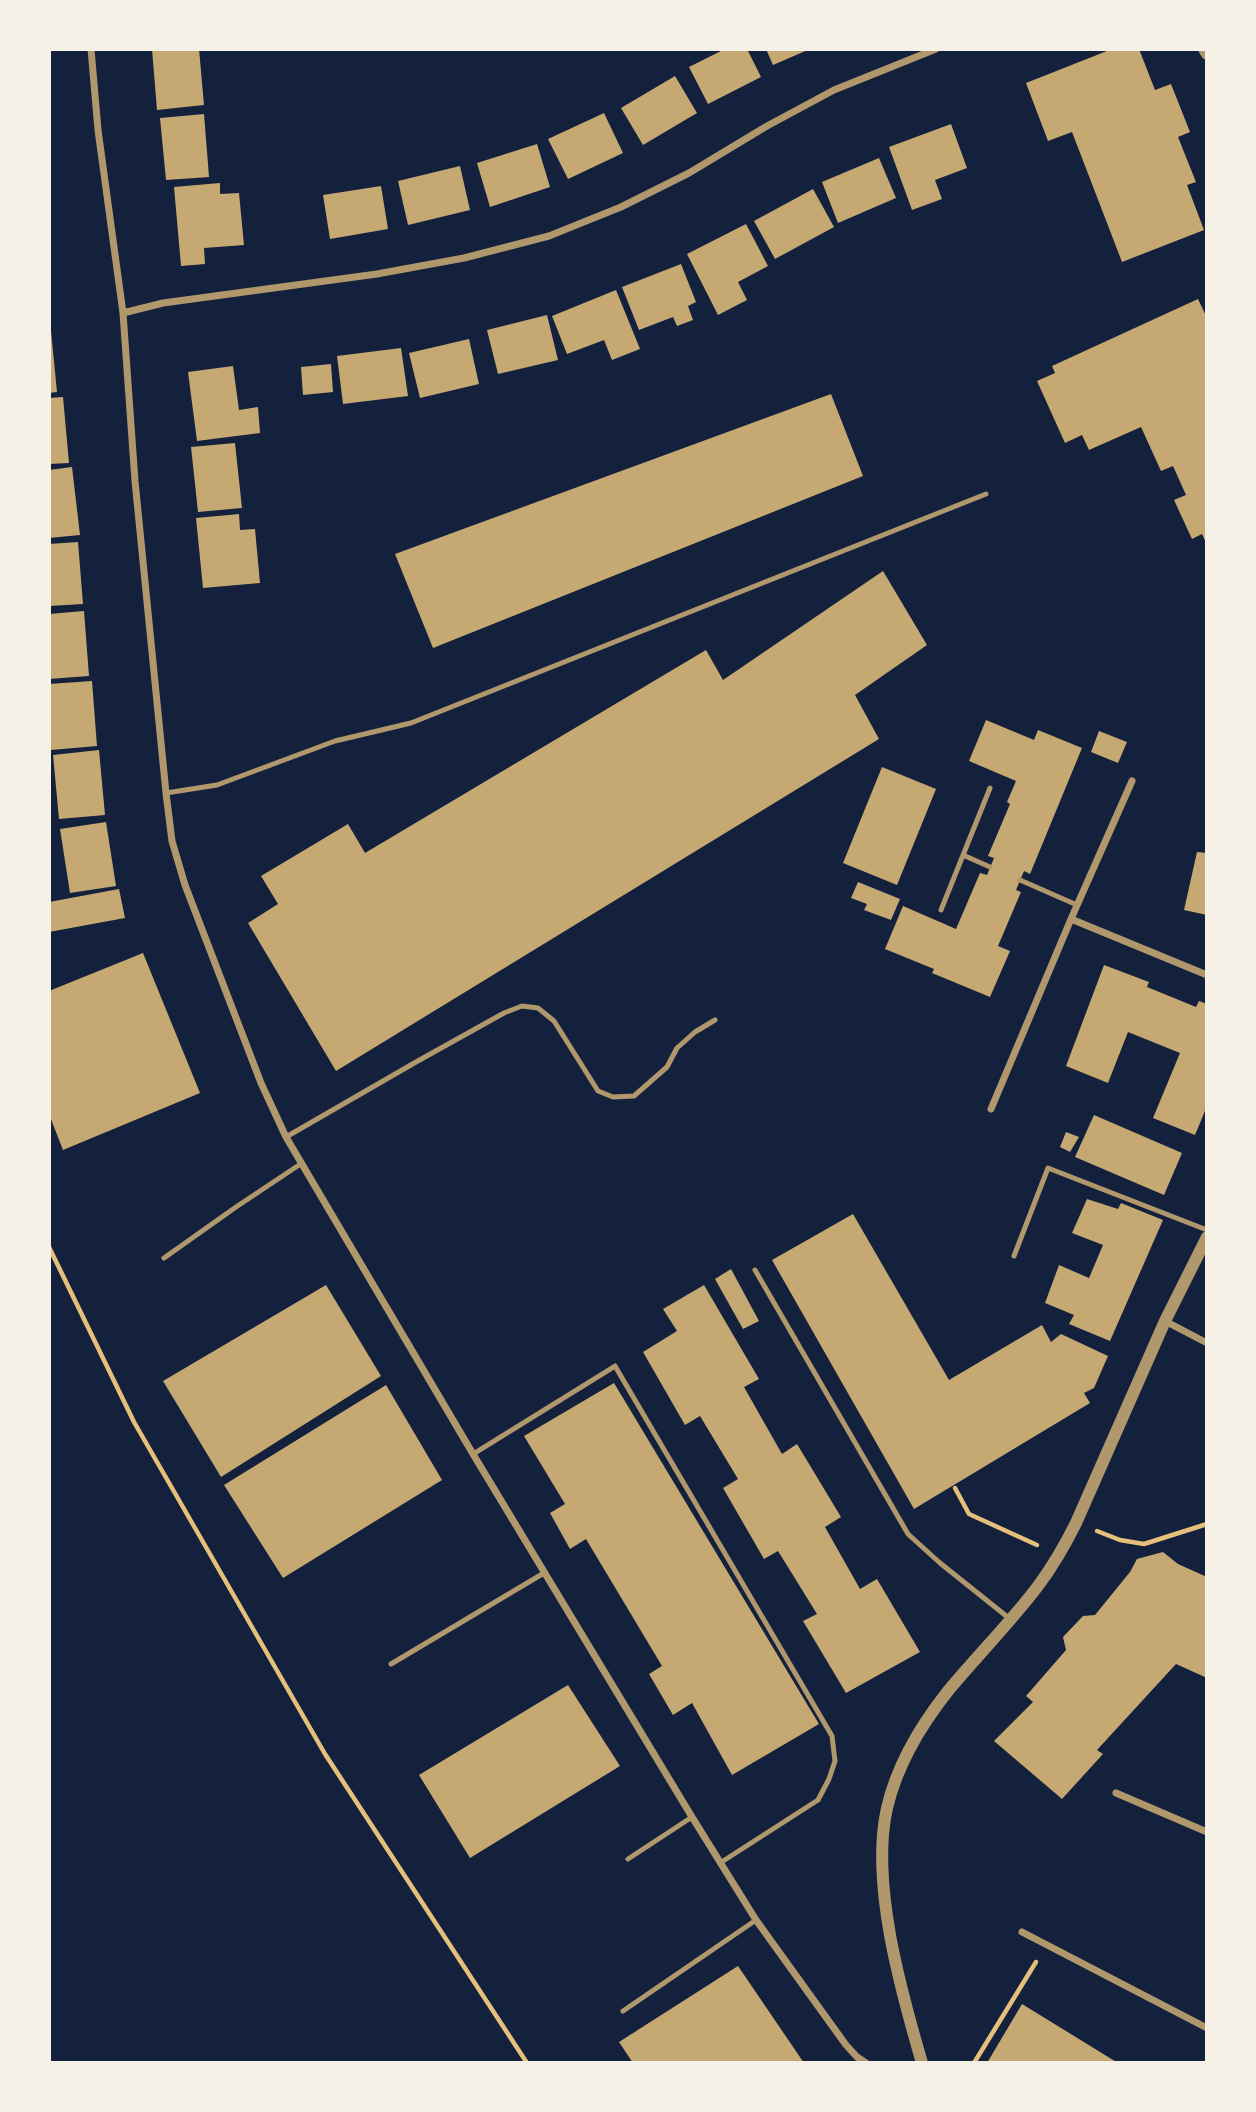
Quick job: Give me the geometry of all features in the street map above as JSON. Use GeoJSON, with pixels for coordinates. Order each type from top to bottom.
{"type":"FeatureCollection","features":[{"type":"Feature","properties":{"kind":"street"},"geometry":{"type":"LineString","coordinates":[[91,49],[98,130],[123,313],[135,481],[166,793],[173,841],[185,886],[261,1083],[286,1137],[472,1454],[720,1863],[756,1920],[846,2045],[866,2063]]}},
{"type":"Feature","properties":{"kind":"street"},"geometry":{"type":"LineString","coordinates":[[123,313],[163,303],[377,274],[464,258],[549,236],[621,207],[689,173],[767,125],[834,90],[936,49]]}},
{"type":"Feature","properties":{"kind":"street"},"geometry":{"type":"LineString","coordinates":[[1204,49],[1207,54]]}},
{"type":"Feature","properties":{"kind":"street"},"geometry":{"type":"LineString","coordinates":[[991,1108],[1132,781]]}},
{"type":"Feature","properties":{"kind":"street"},"geometry":{"type":"LineString","coordinates":[[1071,919],[1207,975]]}},
{"type":"Feature","properties":{"kind":"street"},"geometry":{"type":"LineString","coordinates":[[922,2063],[895,1955],[885,1901],[882,1856],[887,1809],[902,1764],[946,1693],[1037,1588],[1059,1555],[1076,1523],[1165,1321],[1207,1237]]}},
{"type":"Feature","properties":{"kind":"street"},"geometry":{"type":"LineString","coordinates":[[1165,1321],[1207,1343]]}},
{"type":"Feature","properties":{"kind":"street"},"geometry":{"type":"LineString","coordinates":[[1116,1793],[1207,1832]]}},
{"type":"Feature","properties":{"kind":"street"},"geometry":{"type":"LineString","coordinates":[[1022,1932],[1207,2028]]}},
{"type":"Feature","properties":{"kind":"lane"},"geometry":{"type":"LineString","coordinates":[[166,793],[217,785],[335,741],[411,723],[986,494]]}},
{"type":"Feature","properties":{"kind":"lane"},"geometry":{"type":"LineString","coordinates":[[941,910],[989,788]]}},
{"type":"Feature","properties":{"kind":"lane"},"geometry":{"type":"LineString","coordinates":[[963,855],[990,867]]}},
{"type":"Feature","properties":{"kind":"lane"},"geometry":{"type":"LineString","coordinates":[[1020,880],[1077,905]]}},
{"type":"Feature","properties":{"kind":"lane"},"geometry":{"type":"LineString","coordinates":[[286,1137],[504,1013],[522,1006],[538,1008],[554,1021],[598,1091],[613,1097],[634,1096],[667,1067],[677,1048],[695,1032],[715,1020]]}},
{"type":"Feature","properties":{"kind":"lane"},"geometry":{"type":"LineString","coordinates":[[164,1258],[302,1163]]}},
{"type":"Feature","properties":{"kind":"lane"},"geometry":{"type":"LineString","coordinates":[[1014,1256],[1048,1168],[1207,1230]]}},
{"type":"Feature","properties":{"kind":"lane"},"geometry":{"type":"LineString","coordinates":[[755,1270],[908,1534],[1010,1619]]}},
{"type":"Feature","properties":{"kind":"lane"},"geometry":{"type":"LineString","coordinates":[[472,1454],[615,1366],[832,1736],[835,1761],[829,1780],[817,1800],[720,1863]]}},
{"type":"Feature","properties":{"kind":"lane"},"geometry":{"type":"LineString","coordinates":[[391,1664],[544,1573]]}},
{"type":"Feature","properties":{"kind":"lane"},"geometry":{"type":"LineString","coordinates":[[628,1858],[692,1817]]}},
{"type":"Feature","properties":{"kind":"lane"},"geometry":{"type":"LineString","coordinates":[[623,2011],[756,1920]]}},
{"type":"Feature","properties":{"kind":"path"},"geometry":{"type":"LineString","coordinates":[[49,1247],[134,1422],[324,1754],[527,2063]]}},
{"type":"Feature","properties":{"kind":"path"},"geometry":{"type":"LineString","coordinates":[[955,1488],[969,1514],[1059,1555]]}},
{"type":"Feature","properties":{"kind":"path"},"geometry":{"type":"LineString","coordinates":[[1076,1523],[1120,1540],[1144,1544],[1207,1524]]}},
{"type":"Feature","properties":{"kind":"path"},"geometry":{"type":"LineString","coordinates":[[974,2063],[1021,1987]]}},
{"type":"Feature","properties":{"kind":"building"},"geometry":{"type":"Polygon","coordinates":[[[152,49],[199,49],[204,105],[157,110],[152,49]]]}},
{"type":"Feature","properties":{"kind":"building"},"geometry":{"type":"Polygon","coordinates":[[[725,49],[747,49],[761,77],[708,104],[689,67],[725,49]]]}},
{"type":"Feature","properties":{"kind":"building"},"geometry":{"type":"Polygon","coordinates":[[[766,49],[810,49],[773,65],[766,49]]]}},
{"type":"Feature","properties":{"kind":"building"},"geometry":{"type":"Polygon","coordinates":[[[1112,49],[1139,49],[1155,90],[1171,84],[1190,132],[1178,137],[1196,182],[1187,185],[1204,230],[1122,262],[1072,132],[1048,141],[1026,83],[1112,49]]]}},
{"type":"Feature","properties":{"kind":"building"},"geometry":{"type":"Polygon","coordinates":[[[675,76],[697,113],[643,145],[621,108],[675,76]]]}},
{"type":"Feature","properties":{"kind":"building"},"geometry":{"type":"Polygon","coordinates":[[[604,113],[623,153],[568,179],[548,139],[604,113]]]}},
{"type":"Feature","properties":{"kind":"building"},"geometry":{"type":"Polygon","coordinates":[[[204,114],[209,177],[166,180],[160,118],[204,114]]]}},
{"type":"Feature","properties":{"kind":"building"},"geometry":{"type":"Polygon","coordinates":[[[951,124],[967,168],[935,180],[942,199],[912,210],[889,147],[951,124]]]}},
{"type":"Feature","properties":{"kind":"building"},"geometry":{"type":"Polygon","coordinates":[[[537,144],[550,187],[490,207],[477,163],[537,144]]]}},
{"type":"Feature","properties":{"kind":"building"},"geometry":{"type":"Polygon","coordinates":[[[879,158],[896,198],[838,223],[822,182],[879,158]]]}},
{"type":"Feature","properties":{"kind":"building"},"geometry":{"type":"Polygon","coordinates":[[[460,166],[470,210],[408,225],[398,181],[460,166]]]}},
{"type":"Feature","properties":{"kind":"building"},"geometry":{"type":"Polygon","coordinates":[[[220,183],[220,194],[239,193],[244,245],[204,248],[205,264],[181,266],[174,187],[220,183]]]}},
{"type":"Feature","properties":{"kind":"building"},"geometry":{"type":"Polygon","coordinates":[[[381,186],[388,229],[330,239],[323,195],[381,186]]]}},
{"type":"Feature","properties":{"kind":"building"},"geometry":{"type":"Polygon","coordinates":[[[813,189],[834,227],[775,259],[754,221],[813,189]]]}},
{"type":"Feature","properties":{"kind":"building"},"geometry":{"type":"Polygon","coordinates":[[[746,224],[768,266],[738,282],[747,300],[718,315],[687,254],[746,224]]]}},
{"type":"Feature","properties":{"kind":"building"},"geometry":{"type":"Polygon","coordinates":[[[681,264],[696,302],[688,306],[693,320],[677,326],[673,317],[639,330],[622,287],[681,264]]]}},
{"type":"Feature","properties":{"kind":"building"},"geometry":{"type":"Polygon","coordinates":[[[616,290],[640,349],[612,360],[604,340],[567,354],[552,316],[616,290]]]}},
{"type":"Feature","properties":{"kind":"building"},"geometry":{"type":"Polygon","coordinates":[[[1198,299],[1207,318],[1207,545],[1202,534],[1192,539],[1174,500],[1186,495],[1173,466],[1161,471],[1141,427],[1089,450],[1082,435],[1065,443],[1037,381],[1055,373],[1052,366],[1198,299]]]}},
{"type":"Feature","properties":{"kind":"building"},"geometry":{"type":"Polygon","coordinates":[[[547,315],[558,360],[498,374],[487,330],[547,315]]]}},
{"type":"Feature","properties":{"kind":"building"},"geometry":{"type":"Polygon","coordinates":[[[49,331],[57,392],[49,393],[49,331]]]}},
{"type":"Feature","properties":{"kind":"building"},"geometry":{"type":"Polygon","coordinates":[[[469,339],[479,384],[420,398],[409,353],[469,339]]]}},
{"type":"Feature","properties":{"kind":"building"},"geometry":{"type":"Polygon","coordinates":[[[401,348],[408,396],[343,404],[337,356],[401,348]]]}},
{"type":"Feature","properties":{"kind":"building"},"geometry":{"type":"Polygon","coordinates":[[[331,364],[333,392],[303,395],[301,367],[331,364]]]}},
{"type":"Feature","properties":{"kind":"building"},"geometry":{"type":"Polygon","coordinates":[[[233,366],[239,410],[258,407],[260,433],[197,441],[188,372],[233,366]]]}},
{"type":"Feature","properties":{"kind":"building"},"geometry":{"type":"Polygon","coordinates":[[[831,394],[863,476],[433,648],[395,554],[831,394]]]}},
{"type":"Feature","properties":{"kind":"building"},"geometry":{"type":"Polygon","coordinates":[[[63,397],[69,463],[49,464],[49,398],[63,397]]]}},
{"type":"Feature","properties":{"kind":"building"},"geometry":{"type":"Polygon","coordinates":[[[235,443],[242,508],[198,512],[191,447],[235,443]]]}},
{"type":"Feature","properties":{"kind":"building"},"geometry":{"type":"Polygon","coordinates":[[[72,467],[80,535],[49,538],[49,470],[72,467]]]}},
{"type":"Feature","properties":{"kind":"building"},"geometry":{"type":"Polygon","coordinates":[[[239,514],[240,530],[255,529],[260,583],[203,588],[196,518],[239,514]]]}},
{"type":"Feature","properties":{"kind":"building"},"geometry":{"type":"Polygon","coordinates":[[[78,542],[83,604],[49,606],[49,544],[78,542]]]}},
{"type":"Feature","properties":{"kind":"building"},"geometry":{"type":"Polygon","coordinates":[[[883,571],[927,645],[855,695],[879,739],[336,1071],[248,923],[278,904],[261,876],[348,824],[365,853],[706,650],[723,680],[883,571]]]}},
{"type":"Feature","properties":{"kind":"building"},"geometry":{"type":"Polygon","coordinates":[[[84,611],[89,676],[49,679],[49,614],[84,611]]]}},
{"type":"Feature","properties":{"kind":"building"},"geometry":{"type":"Polygon","coordinates":[[[92,681],[97,746],[51,750],[49,684],[92,681]]]}},
{"type":"Feature","properties":{"kind":"building"},"geometry":{"type":"Polygon","coordinates":[[[986,720],[1034,740],[1038,730],[1082,748],[1030,874],[1024,871],[1016,890],[1021,892],[998,946],[1010,951],[990,997],[932,973],[934,969],[885,949],[903,906],[956,929],[980,873],[987,875],[994,858],[988,856],[1010,804],[1007,802],[1016,781],[969,761],[986,720]]]}},
{"type":"Feature","properties":{"kind":"building"},"geometry":{"type":"Polygon","coordinates":[[[1099,731],[1127,742],[1118,763],[1091,752],[1099,731]]]}},
{"type":"Feature","properties":{"kind":"building"},"geometry":{"type":"Polygon","coordinates":[[[99,750],[105,815],[59,819],[53,755],[99,750]]]}},
{"type":"Feature","properties":{"kind":"building"},"geometry":{"type":"Polygon","coordinates":[[[882,767],[936,789],[897,885],[843,863],[882,767]]]}},
{"type":"Feature","properties":{"kind":"building"},"geometry":{"type":"Polygon","coordinates":[[[106,822],[116,886],[70,893],[60,829],[106,822]]]}},
{"type":"Feature","properties":{"kind":"building"},"geometry":{"type":"Polygon","coordinates":[[[1197,852],[1207,853],[1207,915],[1184,910],[1197,852]]]}},
{"type":"Feature","properties":{"kind":"building"},"geometry":{"type":"Polygon","coordinates":[[[858,882],[900,899],[891,920],[864,910],[867,904],[851,898],[858,882]]]}},
{"type":"Feature","properties":{"kind":"building"},"geometry":{"type":"Polygon","coordinates":[[[119,889],[125,918],[49,932],[49,902],[119,889]]]}},
{"type":"Feature","properties":{"kind":"building"},"geometry":{"type":"Polygon","coordinates":[[[143,953],[200,1093],[63,1150],[49,1114],[49,991],[143,953]]]}},
{"type":"Feature","properties":{"kind":"building"},"geometry":{"type":"Polygon","coordinates":[[[1104,965],[1149,982],[1147,987],[1196,1007],[1199,1001],[1207,1004],[1207,1106],[1195,1135],[1153,1118],[1180,1053],[1128,1032],[1108,1083],[1066,1066],[1104,965]]]}},
{"type":"Feature","properties":{"kind":"building"},"geometry":{"type":"Polygon","coordinates":[[[1094,1115],[1182,1153],[1164,1195],[1075,1157],[1094,1115]]]}},
{"type":"Feature","properties":{"kind":"building"},"geometry":{"type":"Polygon","coordinates":[[[1066,1132],[1079,1137],[1070,1152],[1060,1147],[1066,1132]]]}},
{"type":"Feature","properties":{"kind":"building"},"geometry":{"type":"Polygon","coordinates":[[[1087,1199],[1118,1209],[1121,1203],[1163,1220],[1110,1341],[1069,1324],[1074,1315],[1045,1303],[1059,1265],[1089,1278],[1103,1245],[1072,1233],[1087,1199]]]}},
{"type":"Feature","properties":{"kind":"building"},"geometry":{"type":"Polygon","coordinates":[[[853,1214],[949,1380],[1042,1325],[1051,1342],[1061,1334],[1108,1356],[1094,1388],[1084,1393],[1090,1403],[914,1509],[772,1260],[853,1214]]]}},
{"type":"Feature","properties":{"kind":"building"},"geometry":{"type":"Polygon","coordinates":[[[731,1269],[759,1321],[743,1329],[715,1279],[731,1269]]]}},
{"type":"Feature","properties":{"kind":"building"},"geometry":{"type":"Polygon","coordinates":[[[326,1285],[381,1376],[221,1477],[163,1381],[326,1285]]]}},
{"type":"Feature","properties":{"kind":"building"},"geometry":{"type":"Polygon","coordinates":[[[704,1285],[759,1379],[744,1387],[782,1454],[797,1444],[841,1517],[825,1527],[860,1589],[877,1579],[920,1652],[846,1693],[803,1621],[817,1614],[778,1551],[764,1559],[723,1488],[738,1479],[700,1416],[685,1425],[643,1352],[677,1331],[663,1309],[704,1285]]]}},
{"type":"Feature","properties":{"kind":"building"},"geometry":{"type":"Polygon","coordinates":[[[614,1383],[819,1724],[732,1775],[692,1703],[673,1715],[649,1674],[662,1666],[586,1539],[570,1549],[550,1513],[565,1504],[524,1436],[614,1383]]]}},
{"type":"Feature","properties":{"kind":"building"},"geometry":{"type":"Polygon","coordinates":[[[386,1385],[442,1480],[283,1578],[224,1485],[386,1385]]]}},
{"type":"Feature","properties":{"kind":"building"},"geometry":{"type":"Polygon","coordinates":[[[1163,1552],[1178,1564],[1207,1577],[1207,1678],[1176,1664],[1097,1750],[1103,1754],[1062,1799],[994,1741],[1033,1702],[1026,1696],[1066,1650],[1063,1637],[1083,1616],[1095,1615],[1130,1572],[1137,1559],[1163,1552]]]}},
{"type":"Feature","properties":{"kind":"building"},"geometry":{"type":"Polygon","coordinates":[[[568,1685],[620,1766],[470,1858],[419,1775],[568,1685]]]}},
{"type":"Feature","properties":{"kind":"building"},"geometry":{"type":"Polygon","coordinates":[[[738,1966],[804,2063],[633,2063],[619,2042],[738,1966]]]}},
{"type":"Feature","properties":{"kind":"building"},"geometry":{"type":"Polygon","coordinates":[[[1022,2004],[1118,2063],[987,2063],[1022,2004]]]}}]}
